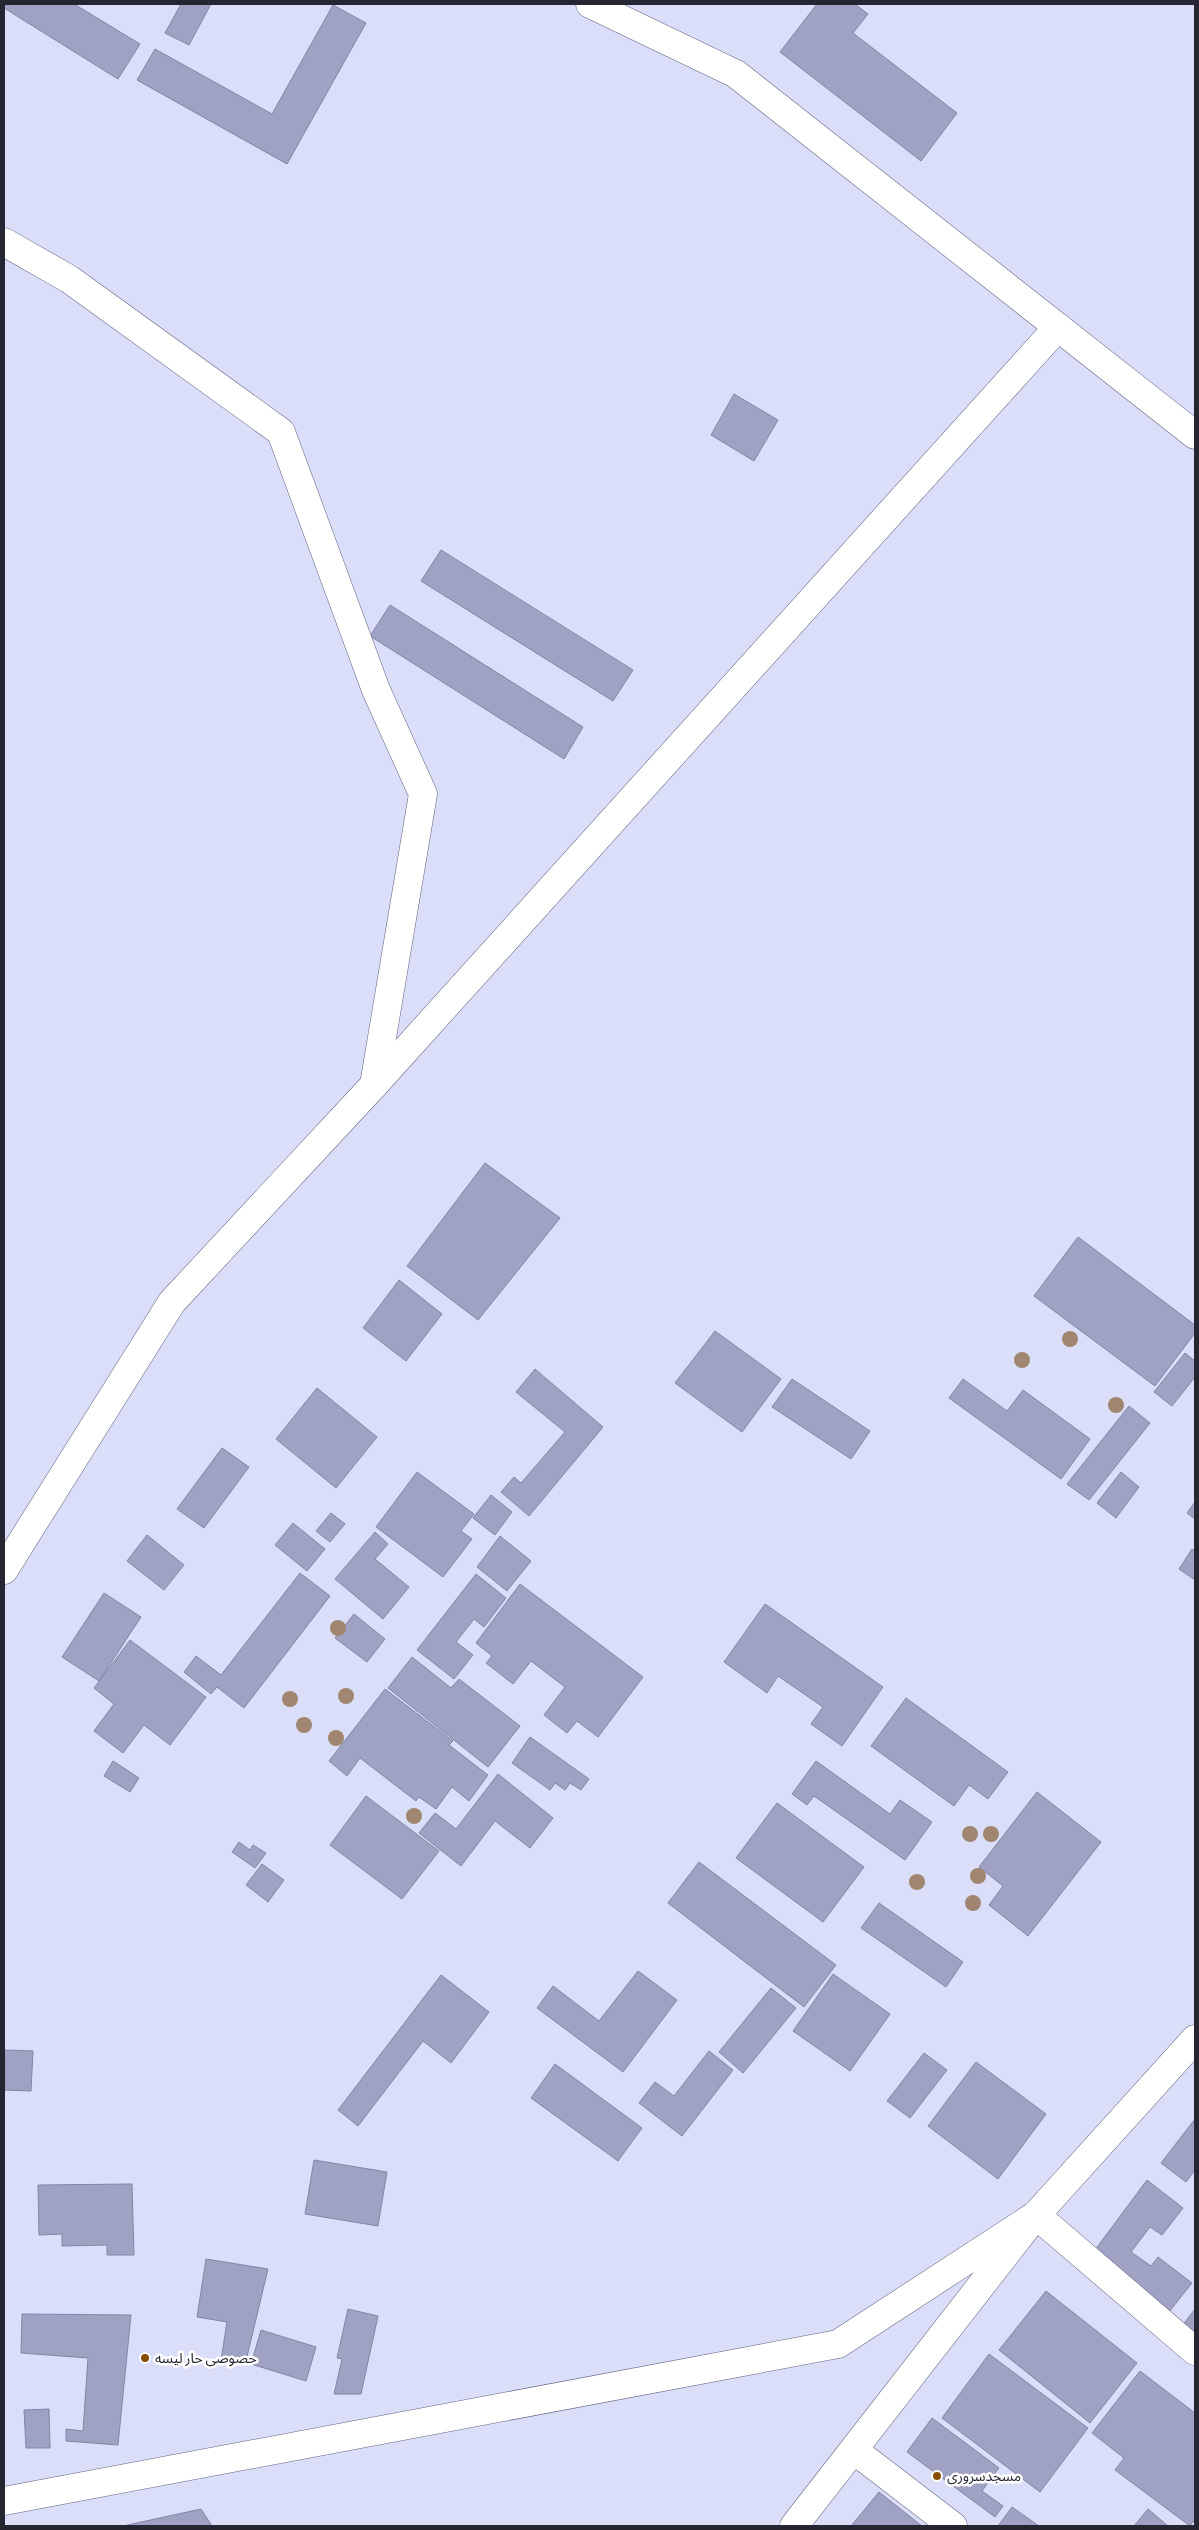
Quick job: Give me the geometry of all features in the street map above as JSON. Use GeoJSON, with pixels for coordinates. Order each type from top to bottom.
{"type":"FeatureCollection","features":[{"type":"Feature","properties":{"kind":"street"},"geometry":{"type":"LineString","coordinates":[[590,4],[736,74],[1195,435]]}},
{"type":"Feature","properties":{"kind":"street"},"geometry":{"type":"LineString","coordinates":[[4,242],[69,279],[281,432],[376,690],[423,794],[374,1085]]}},
{"type":"Feature","properties":{"kind":"street"},"geometry":{"type":"LineString","coordinates":[[4,1570],[172,1302],[374,1085],[1058,326]]}},
{"type":"Feature","properties":{"kind":"street"},"geometry":{"type":"LineString","coordinates":[[794,2526],[1036,2215],[1195,2039]]}},
{"type":"Feature","properties":{"kind":"street"},"geometry":{"type":"LineString","coordinates":[[1036,2215],[1195,2351]]}},
{"type":"Feature","properties":{"kind":"street"},"geometry":{"type":"LineString","coordinates":[[4,2501],[838,2344],[1036,2215]]}},
{"type":"Feature","properties":{"kind":"street"},"geometry":{"type":"LineString","coordinates":[[855,2450],[953,2526]]}},
{"type":"Feature","properties":{"kind":"building"},"geometry":{"type":"Polygon","coordinates":[[[4,4],[74,4],[140,44],[118,79],[4,8],[4,4]]]}},
{"type":"Feature","properties":{"kind":"building"},"geometry":{"type":"Polygon","coordinates":[[[181,4],[211,4],[189,45],[165,33],[181,4]]]}},
{"type":"Feature","properties":{"kind":"building"},"geometry":{"type":"Polygon","coordinates":[[[817,4],[855,4],[868,14],[853,33],[957,113],[921,161],[780,52],[817,4]]]}},
{"type":"Feature","properties":{"kind":"building"},"geometry":{"type":"Polygon","coordinates":[[[333,5],[366,23],[287,164],[137,80],[155,49],[272,114],[333,5]]]}},
{"type":"Feature","properties":{"kind":"building"},"geometry":{"type":"Polygon","coordinates":[[[734,394],[778,420],[754,461],[711,435],[734,394]]]}},
{"type":"Feature","properties":{"kind":"building"},"geometry":{"type":"Polygon","coordinates":[[[441,550],[633,670],[613,701],[421,581],[441,550]]]}},
{"type":"Feature","properties":{"kind":"building"},"geometry":{"type":"Polygon","coordinates":[[[390,605],[583,727],[564,759],[370,636],[390,605]]]}},
{"type":"Feature","properties":{"kind":"building"},"geometry":{"type":"Polygon","coordinates":[[[485,1163],[560,1218],[478,1320],[407,1266],[485,1163]]]}},
{"type":"Feature","properties":{"kind":"building"},"geometry":{"type":"Polygon","coordinates":[[[1078,1237],[1195,1325],[1195,1333],[1155,1386],[1034,1296],[1078,1237]]]}},
{"type":"Feature","properties":{"kind":"building"},"geometry":{"type":"Polygon","coordinates":[[[399,1280],[442,1314],[406,1361],[363,1328],[399,1280]]]}},
{"type":"Feature","properties":{"kind":"building"},"geometry":{"type":"Polygon","coordinates":[[[715,1331],[781,1379],[742,1432],[675,1383],[715,1331]]]}},
{"type":"Feature","properties":{"kind":"building"},"geometry":{"type":"Polygon","coordinates":[[[1185,1353],[1195,1361],[1195,1377],[1172,1406],[1154,1392],[1185,1353]]]}},
{"type":"Feature","properties":{"kind":"building"},"geometry":{"type":"Polygon","coordinates":[[[535,1369],[603,1427],[529,1516],[501,1492],[514,1477],[521,1483],[565,1432],[516,1392],[535,1369]]]}},
{"type":"Feature","properties":{"kind":"building"},"geometry":{"type":"Polygon","coordinates":[[[792,1379],[870,1431],[851,1459],[772,1407],[792,1379]]]}},
{"type":"Feature","properties":{"kind":"building"},"geometry":{"type":"Polygon","coordinates":[[[963,1379],[1007,1411],[1023,1390],[1090,1439],[1061,1479],[949,1398],[963,1379]]]}},
{"type":"Feature","properties":{"kind":"building"},"geometry":{"type":"Polygon","coordinates":[[[317,1388],[377,1437],[336,1488],[276,1439],[317,1388]]]}},
{"type":"Feature","properties":{"kind":"building"},"geometry":{"type":"Polygon","coordinates":[[[1129,1406],[1150,1423],[1089,1500],[1067,1484],[1129,1406]]]}},
{"type":"Feature","properties":{"kind":"building"},"geometry":{"type":"Polygon","coordinates":[[[222,1448],[249,1467],[204,1528],[177,1509],[222,1448]]]}},
{"type":"Feature","properties":{"kind":"building"},"geometry":{"type":"Polygon","coordinates":[[[417,1472],[474,1514],[461,1531],[472,1539],[443,1577],[376,1527],[417,1472]]]}},
{"type":"Feature","properties":{"kind":"building"},"geometry":{"type":"Polygon","coordinates":[[[1121,1472],[1139,1487],[1116,1518],[1097,1503],[1121,1472]]]}},
{"type":"Feature","properties":{"kind":"building"},"geometry":{"type":"Polygon","coordinates":[[[491,1495],[512,1512],[495,1535],[473,1518],[491,1495]]]}},
{"type":"Feature","properties":{"kind":"building"},"geometry":{"type":"Polygon","coordinates":[[[1195,1502],[1195,1519],[1187,1513],[1195,1502]]]}},
{"type":"Feature","properties":{"kind":"building"},"geometry":{"type":"Polygon","coordinates":[[[331,1513],[345,1524],[330,1542],[316,1531],[331,1513]]]}},
{"type":"Feature","properties":{"kind":"building"},"geometry":{"type":"Polygon","coordinates":[[[293,1523],[325,1549],[307,1571],[275,1545],[293,1523]]]}},
{"type":"Feature","properties":{"kind":"building"},"geometry":{"type":"Polygon","coordinates":[[[375,1532],[388,1544],[375,1559],[409,1587],[383,1619],[335,1579],[375,1532]]]}},
{"type":"Feature","properties":{"kind":"building"},"geometry":{"type":"Polygon","coordinates":[[[147,1535],[184,1565],[164,1590],[127,1561],[147,1535]]]}},
{"type":"Feature","properties":{"kind":"building"},"geometry":{"type":"Polygon","coordinates":[[[500,1536],[531,1561],[507,1591],[477,1567],[500,1536]]]}},
{"type":"Feature","properties":{"kind":"building"},"geometry":{"type":"Polygon","coordinates":[[[1192,1549],[1195,1551],[1195,1580],[1179,1569],[1192,1549]]]}},
{"type":"Feature","properties":{"kind":"building"},"geometry":{"type":"Polygon","coordinates":[[[300,1573],[330,1596],[244,1708],[217,1687],[211,1694],[184,1672],[196,1656],[221,1675],[300,1573]]]}},
{"type":"Feature","properties":{"kind":"building"},"geometry":{"type":"Polygon","coordinates":[[[476,1574],[506,1598],[484,1627],[474,1619],[456,1642],[473,1655],[454,1679],[417,1650],[476,1574]]]}},
{"type":"Feature","properties":{"kind":"building"},"geometry":{"type":"Polygon","coordinates":[[[520,1584],[643,1677],[598,1737],[577,1721],[567,1733],[544,1715],[565,1687],[531,1661],[513,1684],[486,1663],[492,1656],[476,1643],[520,1584]]]}},
{"type":"Feature","properties":{"kind":"building"},"geometry":{"type":"Polygon","coordinates":[[[104,1593],[141,1617],[99,1681],[62,1657],[104,1593]]]}},
{"type":"Feature","properties":{"kind":"building"},"geometry":{"type":"Polygon","coordinates":[[[765,1604],[883,1687],[842,1746],[811,1724],[823,1707],[778,1676],[767,1693],[724,1662],[765,1604]]]}},
{"type":"Feature","properties":{"kind":"building"},"geometry":{"type":"Polygon","coordinates":[[[354,1614],[385,1639],[367,1662],[335,1638],[354,1614]]]}},
{"type":"Feature","properties":{"kind":"building"},"geometry":{"type":"Polygon","coordinates":[[[130,1640],[206,1697],[170,1745],[144,1725],[123,1753],[94,1731],[114,1704],[94,1688],[130,1640]]]}},
{"type":"Feature","properties":{"kind":"building"},"geometry":{"type":"Polygon","coordinates":[[[412,1657],[451,1688],[459,1679],[520,1726],[488,1767],[388,1688],[412,1657]]]}},
{"type":"Feature","properties":{"kind":"building"},"geometry":{"type":"Polygon","coordinates":[[[385,1689],[453,1741],[449,1745],[488,1775],[469,1801],[452,1787],[436,1809],[419,1797],[416,1801],[360,1758],[347,1776],[329,1761],[385,1689]]]}},
{"type":"Feature","properties":{"kind":"building"},"geometry":{"type":"Polygon","coordinates":[[[906,1698],[1008,1772],[988,1799],[969,1785],[954,1806],[871,1746],[906,1698]]]}},
{"type":"Feature","properties":{"kind":"building"},"geometry":{"type":"Polygon","coordinates":[[[530,1737],[589,1779],[581,1790],[570,1783],[565,1790],[555,1783],[550,1790],[512,1763],[530,1737]]]}},
{"type":"Feature","properties":{"kind":"building"},"geometry":{"type":"Polygon","coordinates":[[[113,1761],[139,1778],[130,1792],[104,1776],[113,1761]]]}},
{"type":"Feature","properties":{"kind":"building"},"geometry":{"type":"Polygon","coordinates":[[[816,1761],[890,1814],[900,1800],[932,1822],[905,1860],[814,1796],[807,1805],[792,1794],[816,1761]]]}},
{"type":"Feature","properties":{"kind":"building"},"geometry":{"type":"Polygon","coordinates":[[[498,1774],[553,1818],[530,1848],[495,1821],[461,1866],[419,1833],[435,1813],[456,1829],[498,1774]]]}},
{"type":"Feature","properties":{"kind":"building"},"geometry":{"type":"Polygon","coordinates":[[[1037,1792],[1101,1842],[1028,1936],[989,1905],[1003,1886],[979,1867],[1037,1792]]]}},
{"type":"Feature","properties":{"kind":"building"},"geometry":{"type":"Polygon","coordinates":[[[366,1796],[439,1851],[402,1899],[330,1845],[366,1796]]]}},
{"type":"Feature","properties":{"kind":"building"},"geometry":{"type":"Polygon","coordinates":[[[777,1803],[864,1867],[823,1922],[736,1858],[777,1803]]]}},
{"type":"Feature","properties":{"kind":"building"},"geometry":{"type":"Polygon","coordinates":[[[239,1842],[250,1850],[253,1845],[266,1853],[255,1868],[232,1852],[239,1842]]]}},
{"type":"Feature","properties":{"kind":"building"},"geometry":{"type":"Polygon","coordinates":[[[699,1862],[836,1965],[804,2007],[668,1903],[699,1862]]]}},
{"type":"Feature","properties":{"kind":"building"},"geometry":{"type":"Polygon","coordinates":[[[262,1864],[284,1880],[268,1902],[246,1885],[262,1864]]]}},
{"type":"Feature","properties":{"kind":"building"},"geometry":{"type":"Polygon","coordinates":[[[879,1903],[963,1962],[946,1987],[861,1928],[879,1903]]]}},
{"type":"Feature","properties":{"kind":"building"},"geometry":{"type":"Polygon","coordinates":[[[638,1971],[677,2000],[623,2072],[537,2008],[553,1986],[599,2021],[638,1971]]]}},
{"type":"Feature","properties":{"kind":"building"},"geometry":{"type":"Polygon","coordinates":[[[833,1974],[890,2014],[850,2071],[793,2031],[833,1974]]]}},
{"type":"Feature","properties":{"kind":"building"},"geometry":{"type":"Polygon","coordinates":[[[441,1975],[489,2012],[451,2063],[423,2041],[358,2126],[338,2110],[441,1975]]]}},
{"type":"Feature","properties":{"kind":"building"},"geometry":{"type":"Polygon","coordinates":[[[771,1988],[796,2008],[743,2073],[719,2052],[771,1988]]]}},
{"type":"Feature","properties":{"kind":"building"},"geometry":{"type":"Polygon","coordinates":[[[4,2050],[33,2051],[31,2091],[4,2090],[4,2050]]]}},
{"type":"Feature","properties":{"kind":"building"},"geometry":{"type":"Polygon","coordinates":[[[709,2051],[733,2070],[682,2136],[639,2103],[655,2082],[674,2096],[709,2051]]]}},
{"type":"Feature","properties":{"kind":"building"},"geometry":{"type":"Polygon","coordinates":[[[924,2053],[947,2070],[910,2118],[887,2101],[924,2053]]]}},
{"type":"Feature","properties":{"kind":"building"},"geometry":{"type":"Polygon","coordinates":[[[976,2062],[1046,2114],[998,2179],[928,2126],[976,2062]]]}},
{"type":"Feature","properties":{"kind":"building"},"geometry":{"type":"Polygon","coordinates":[[[555,2064],[642,2128],[618,2161],[531,2098],[555,2064]]]}},
{"type":"Feature","properties":{"kind":"building"},"geometry":{"type":"Polygon","coordinates":[[[1195,2119],[1195,2170],[1186,2182],[1161,2163],[1195,2119]]]}},
{"type":"Feature","properties":{"kind":"building"},"geometry":{"type":"Polygon","coordinates":[[[314,2160],[387,2172],[378,2226],[305,2214],[314,2160]]]}},
{"type":"Feature","properties":{"kind":"building"},"geometry":{"type":"Polygon","coordinates":[[[1147,2180],[1183,2208],[1162,2235],[1150,2227],[1131,2252],[1151,2266],[1158,2257],[1192,2283],[1169,2312],[1092,2254],[1147,2180]]]}},
{"type":"Feature","properties":{"kind":"building"},"geometry":{"type":"Polygon","coordinates":[[[132,2184],[134,2255],[107,2255],[107,2245],[62,2246],[62,2234],[39,2235],[38,2185],[132,2184]]]}},
{"type":"Feature","properties":{"kind":"building"},"geometry":{"type":"Polygon","coordinates":[[[206,2259],[268,2269],[245,2365],[221,2360],[227,2322],[197,2317],[206,2259]]]}},
{"type":"Feature","properties":{"kind":"building"},"geometry":{"type":"Polygon","coordinates":[[[1046,2291],[1137,2363],[1090,2423],[999,2350],[1046,2291]]]}},
{"type":"Feature","properties":{"kind":"building"},"geometry":{"type":"Polygon","coordinates":[[[348,2309],[378,2316],[361,2394],[334,2394],[342,2359],[337,2358],[348,2309]]]}},
{"type":"Feature","properties":{"kind":"building"},"geometry":{"type":"Polygon","coordinates":[[[1195,2309],[1195,2336],[1182,2326],[1195,2309]]]}},
{"type":"Feature","properties":{"kind":"building"},"geometry":{"type":"Polygon","coordinates":[[[22,2314],[131,2315],[118,2445],[66,2441],[66,2429],[83,2431],[88,2358],[21,2353],[22,2314]]]}},
{"type":"Feature","properties":{"kind":"building"},"geometry":{"type":"Polygon","coordinates":[[[261,2330],[316,2347],[306,2381],[251,2364],[261,2330]]]}},
{"type":"Feature","properties":{"kind":"building"},"geometry":{"type":"Polygon","coordinates":[[[989,2354],[1088,2428],[1040,2492],[942,2418],[989,2354]]]}},
{"type":"Feature","properties":{"kind":"building"},"geometry":{"type":"Polygon","coordinates":[[[1140,2371],[1195,2413],[1195,2519],[1190,2526],[1115,2470],[1124,2458],[1092,2433],[1140,2371]]]}},
{"type":"Feature","properties":{"kind":"building"},"geometry":{"type":"Polygon","coordinates":[[[49,2409],[50,2448],[26,2448],[24,2410],[49,2409]]]}},
{"type":"Feature","properties":{"kind":"building"},"geometry":{"type":"Polygon","coordinates":[[[932,2418],[999,2468],[982,2491],[1003,2506],[995,2517],[907,2452],[932,2418]]]}},
{"type":"Feature","properties":{"kind":"building"},"geometry":{"type":"Polygon","coordinates":[[[879,2492],[922,2526],[851,2526],[879,2492]]]}},
{"type":"Feature","properties":{"kind":"building"},"geometry":{"type":"Polygon","coordinates":[[[1012,2507],[1039,2526],[998,2526],[1012,2507]]]}},
{"type":"Feature","properties":{"kind":"building"},"geometry":{"type":"Polygon","coordinates":[[[201,2509],[212,2526],[123,2526],[201,2509]]]}},
{"type":"Feature","properties":{"kind":"building"},"geometry":{"type":"Polygon","coordinates":[[[1148,2509],[1168,2526],[1134,2526],[1148,2509]]]}},
{"type":"Feature","properties":{"kind":"place","name":"حصوصی حار لیسه"},"geometry":{"type":"Point","coordinates":[145,2358]}},
{"type":"Feature","properties":{"kind":"place","name":"مسجدسروری"},"geometry":{"type":"Point","coordinates":[937,2476]}}]}
